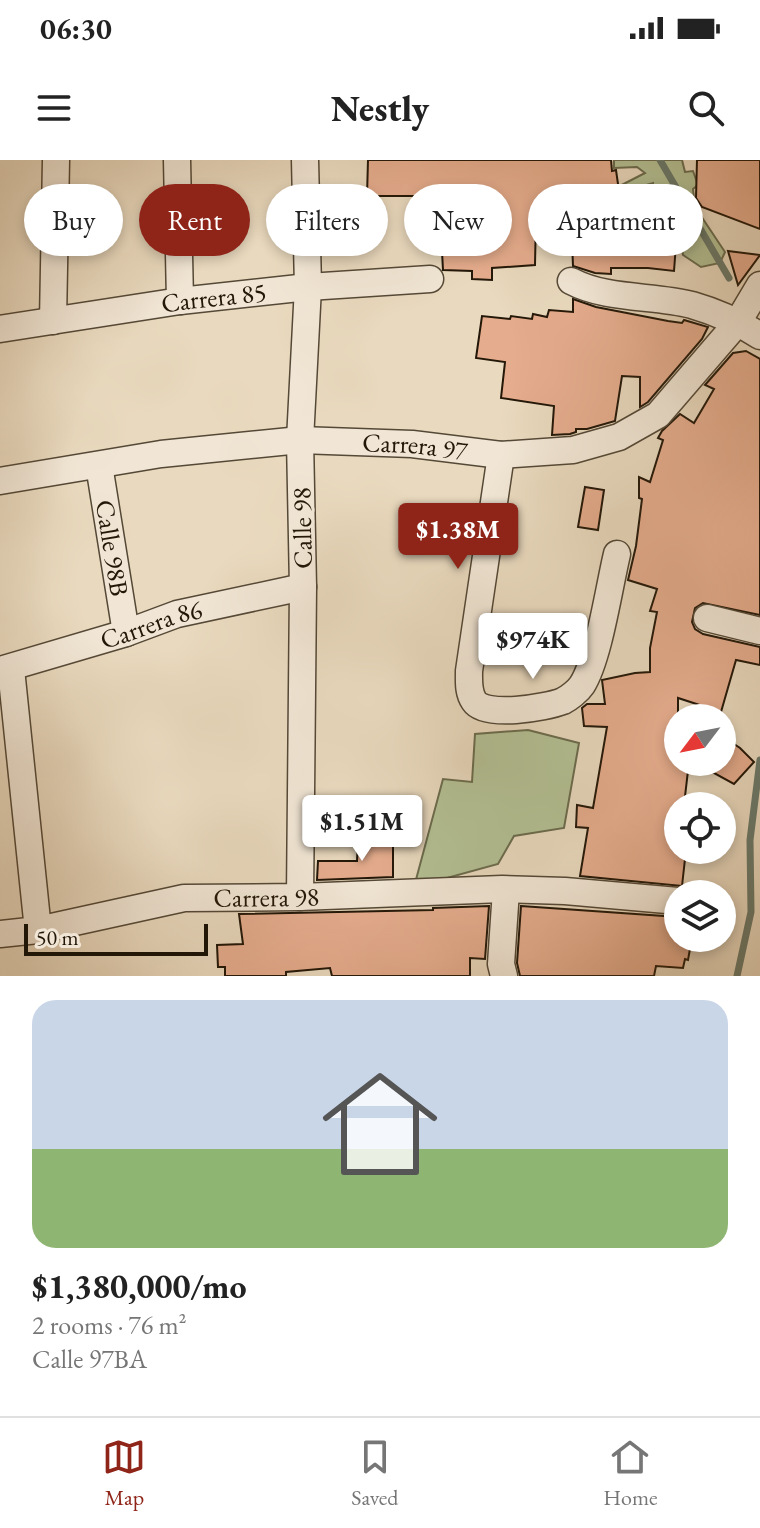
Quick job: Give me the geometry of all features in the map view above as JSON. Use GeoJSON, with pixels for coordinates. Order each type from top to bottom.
{"type":"FeatureCollection","features":[{"type":"Feature","properties":{"kind":"street"},"geometry":{"type":"LineString","coordinates":[[53,321],[56,160]]}},
{"type":"Feature","properties":{"kind":"street"},"geometry":{"type":"LineString","coordinates":[[177,160],[180,301]]}},
{"type":"Feature","properties":{"kind":"street","name":"Calle 98"},"geometry":{"type":"LineString","coordinates":[[300,897],[303,587],[300,440],[308,287],[305,160]]}},
{"type":"Feature","properties":{"kind":"street","name":"Carrera 85"},"geometry":{"type":"LineString","coordinates":[[0,329],[180,301],[308,287],[430,279]]}},
{"type":"Feature","properties":{"kind":"street"},"geometry":{"type":"LineString","coordinates":[[571,281],[626,295],[691,305],[738,322],[760,336]]}},
{"type":"Feature","properties":{"kind":"street","name":"Carrera 97"},"geometry":{"type":"LineString","coordinates":[[0,481],[161,454],[300,440],[412,444],[501,455],[573,450],[619,437],[658,415],[738,322],[760,285]]}},
{"type":"Feature","properties":{"kind":"street"},"geometry":{"type":"LineString","coordinates":[[501,455],[469,671],[469,690],[475,703],[486,711],[500,712],[563,701],[580,688],[590,669],[617,554]]}},
{"type":"Feature","properties":{"kind":"street","name":"Calle 98B"},"geometry":{"type":"LineString","coordinates":[[99,465],[126,633]]}},
{"type":"Feature","properties":{"kind":"street","name":"Carrera 86"},"geometry":{"type":"LineString","coordinates":[[6,669],[126,633],[177,614],[303,587]]}},
{"type":"Feature","properties":{"kind":"street"},"geometry":{"type":"LineString","coordinates":[[707,618],[760,631]]}},
{"type":"Feature","properties":{"kind":"street"},"geometry":{"type":"LineString","coordinates":[[6,669],[38,930]]}},
{"type":"Feature","properties":{"kind":"street"},"geometry":{"type":"LineString","coordinates":[[504,976],[501,964],[506,890]]}},
{"type":"Feature","properties":{"kind":"street","name":"Carrera 98"},"geometry":{"type":"LineString","coordinates":[[0,934],[38,930],[184,898],[506,890],[565,891],[664,900]]}},
{"type":"Feature","properties":{"kind":"green space"},"geometry":{"type":"Polygon","coordinates":[[[614,160],[682,160],[685,172],[693,171],[698,184],[624,184],[645,173],[637,167],[614,168],[614,160]]]}},
{"type":"Feature","properties":{"kind":"green space"},"geometry":{"type":"Polygon","coordinates":[[[703,219],[725,252],[720,263],[701,267],[684,256],[703,256],[703,219]]]}},
{"type":"Feature","properties":{"kind":"green space"},"geometry":{"type":"Polygon","coordinates":[[[528,730],[579,743],[564,828],[514,836],[498,864],[414,887],[443,779],[472,782],[475,734],[528,730]]]}},
{"type":"Feature","properties":{"kind":"building"},"geometry":{"type":"Polygon","coordinates":[[[368,160],[611,160],[618,184],[528,184],[528,256],[535,256],[535,265],[492,268],[492,280],[472,279],[472,271],[443,270],[442,256],[512,256],[512,184],[404,184],[404,196],[388,196],[388,184],[367,184],[368,160]]]}},
{"type":"Feature","properties":{"kind":"building"},"geometry":{"type":"Polygon","coordinates":[[[697,160],[760,160],[760,229],[703,207],[703,184],[696,184],[697,160]]]}},
{"type":"Feature","properties":{"kind":"building"},"geometry":{"type":"Polygon","coordinates":[[[728,251],[760,255],[738,285],[728,251]]]}},
{"type":"Feature","properties":{"kind":"building"},"geometry":{"type":"Polygon","coordinates":[[[573,256],[675,256],[674,271],[611,268],[611,274],[573,266],[573,256]]]}},
{"type":"Feature","properties":{"kind":"building"},"geometry":{"type":"Polygon","coordinates":[[[573,299],[596,307],[668,321],[682,323],[684,320],[708,327],[702,339],[648,402],[640,407],[640,377],[622,376],[615,421],[576,429],[570,434],[552,435],[554,406],[501,398],[505,362],[476,358],[482,316],[532,319],[533,314],[547,317],[549,310],[573,312],[573,299]]]}},
{"type":"Feature","properties":{"kind":"building"},"geometry":{"type":"Polygon","coordinates":[[[746,351],[760,359],[760,615],[703,603],[695,608],[692,622],[695,629],[703,634],[760,647],[760,665],[736,660],[723,704],[696,704],[678,698],[678,704],[664,704],[664,776],[687,776],[686,792],[664,792],[664,864],[684,864],[683,880],[664,880],[664,884],[580,876],[588,828],[576,827],[577,805],[593,808],[607,727],[584,726],[582,708],[587,704],[605,704],[602,680],[650,672],[650,648],[657,612],[650,611],[657,589],[628,580],[642,499],[639,498],[639,477],[650,482],[663,440],[658,438],[662,431],[680,414],[694,423],[714,389],[705,385],[733,353],[746,351]]]}},
{"type":"Feature","properties":{"kind":"building"},"geometry":{"type":"Polygon","coordinates":[[[585,487],[604,490],[598,530],[578,527],[585,487]]]}},
{"type":"Feature","properties":{"kind":"building"},"geometry":{"type":"Polygon","coordinates":[[[736,745],[754,762],[734,784],[719,776],[736,776],[736,745]]]}},
{"type":"Feature","properties":{"kind":"building"},"geometry":{"type":"Polygon","coordinates":[[[358,841],[393,841],[393,877],[317,880],[318,861],[357,861],[358,841]]]}},
{"type":"Feature","properties":{"kind":"building"},"geometry":{"type":"Polygon","coordinates":[[[489,906],[485,959],[470,958],[470,976],[332,976],[330,968],[286,972],[286,976],[225,976],[225,967],[218,967],[217,945],[243,944],[239,914],[489,906]]]}},
{"type":"Feature","properties":{"kind":"building"},"geometry":{"type":"Polygon","coordinates":[[[521,906],[664,916],[664,952],[689,952],[683,968],[656,966],[654,976],[520,976],[517,963],[521,906]]]}},
{"type":"Feature","properties":{"kind":"waterway"},"geometry":{"type":"LineString","coordinates":[[660,160],[729,278]]}},
{"type":"Feature","properties":{"kind":"waterway"},"geometry":{"type":"LineString","coordinates":[[737,976],[751,912],[750,840],[760,760]]}}]}
